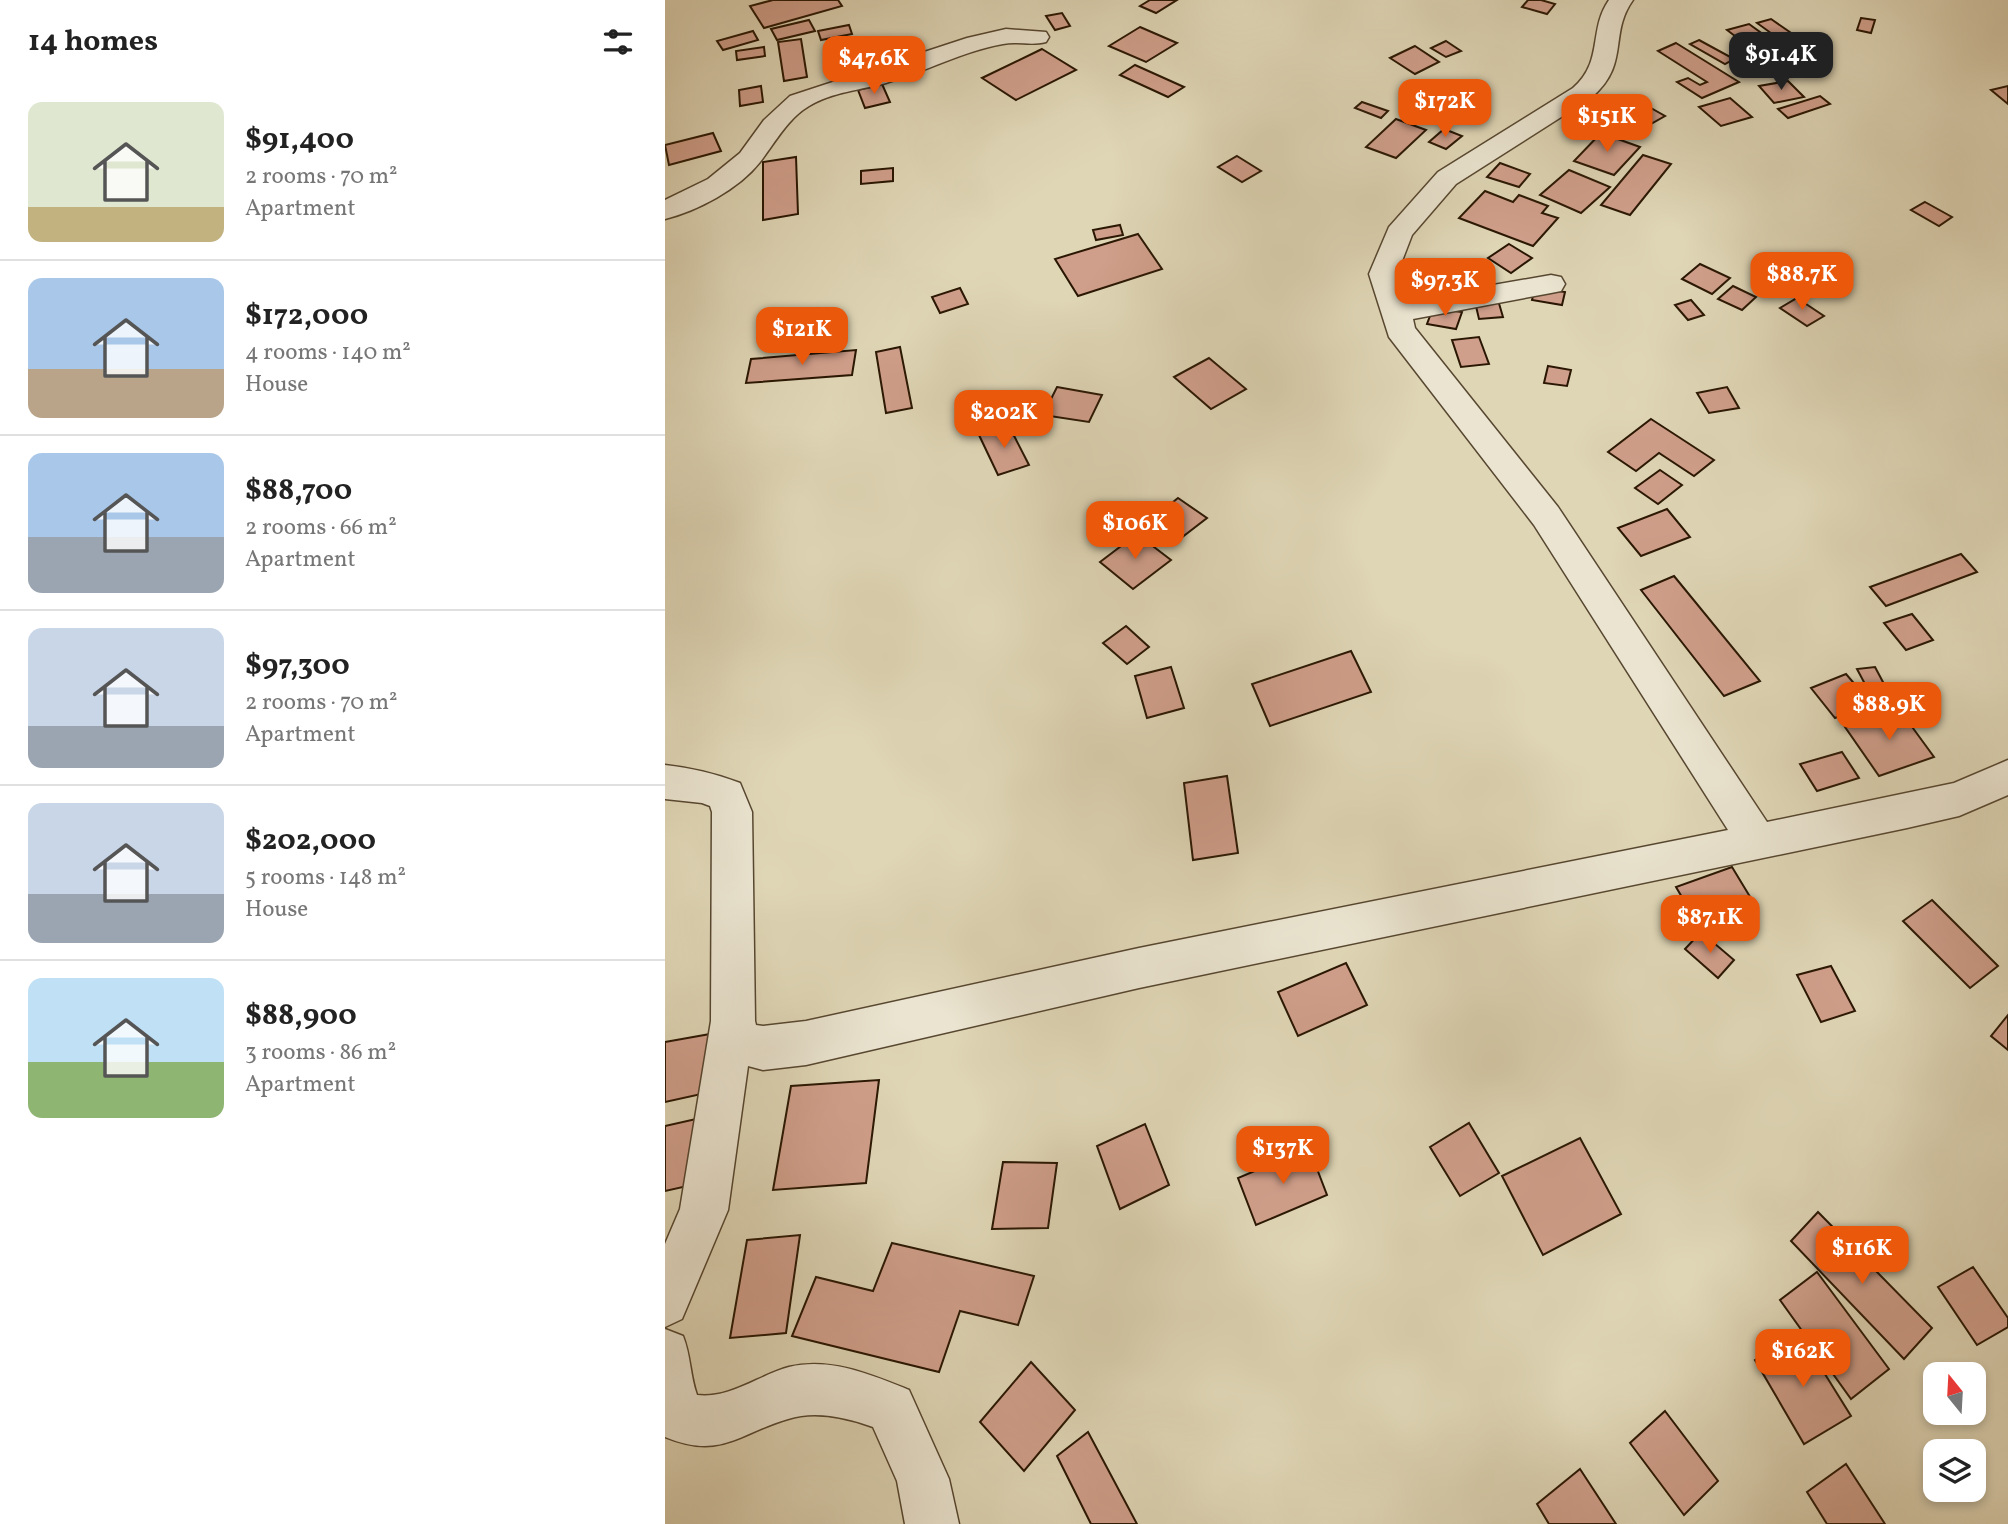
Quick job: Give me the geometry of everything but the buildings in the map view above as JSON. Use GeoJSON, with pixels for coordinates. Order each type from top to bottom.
{"type":"FeatureCollection","features":[{"type":"Feature","properties":{"kind":"street"},"geometry":{"type":"LineString","coordinates":[[1621,0],[1613,9],[1605,59],[1599,76],[1583,93],[1447,178],[1399,233],[1383,274],[1397,312],[1400,330],[1546,516],[1757,841]]}},
{"type":"Feature","properties":{"kind":"street"},"geometry":{"type":"LineString","coordinates":[[665,211],[718,185],[748,159],[773,125],[799,101],[823,91],[879,77],[976,43],[1006,36],[1038,37]]}},
{"type":"Feature","properties":{"kind":"street"},"geometry":{"type":"LineString","coordinates":[[1397,312],[1551,284]]}},
{"type":"Feature","properties":{"kind":"street"},"geometry":{"type":"LineString","coordinates":[[733,1021],[741,1043],[763,1048],[806,1044],[1139,968],[1959,799],[2008,777]]}},
{"type":"Feature","properties":{"kind":"street"},"geometry":{"type":"LineString","coordinates":[[665,782],[704,786],[726,795],[732,812],[733,1021],[704,1210],[665,1302]]}},
{"type":"Feature","properties":{"kind":"street"},"geometry":{"type":"LineString","coordinates":[[665,1354],[668,1385],[680,1417],[701,1422],[728,1417],[791,1392],[843,1391],[891,1408],[923,1479],[932,1524]]}}]}
